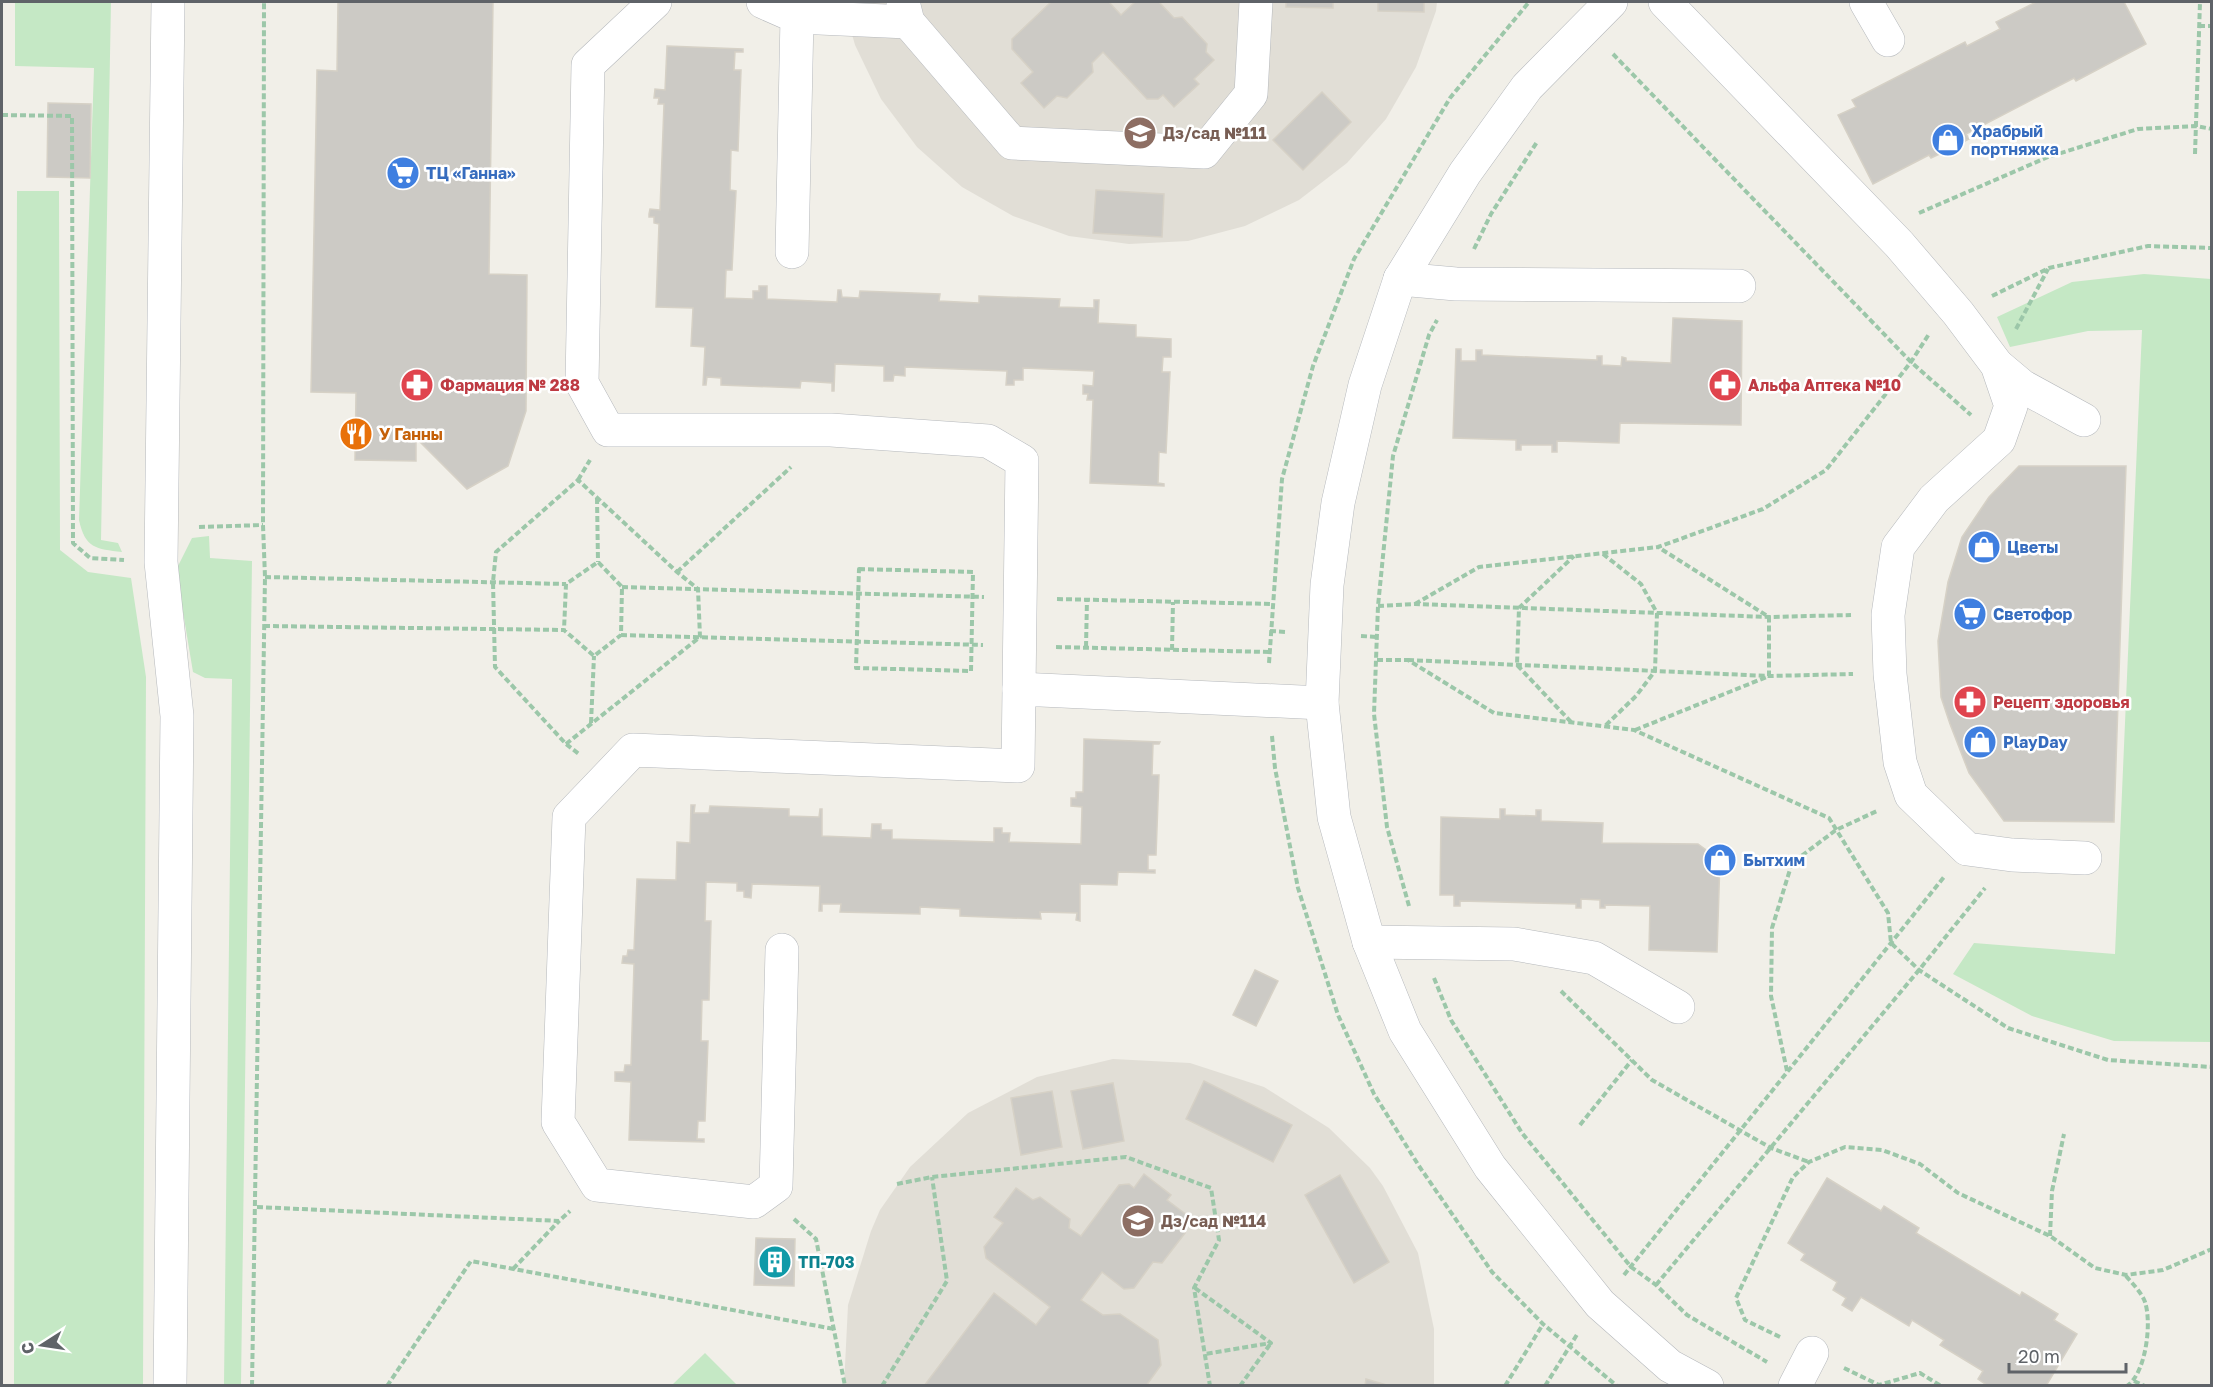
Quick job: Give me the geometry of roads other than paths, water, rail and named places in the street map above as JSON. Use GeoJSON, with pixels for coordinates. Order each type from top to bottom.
{"type":"FeatureCollection","features":[{"type":"Feature","properties":{"kind":"street"},"geometry":{"type":"LineString","coordinates":[[168,2],[161,562],[177,716],[170,1386]]}},
{"type":"Feature","properties":{"kind":"street"},"geometry":{"type":"LineString","coordinates":[[655,2],[588,65],[582,383],[608,430],[831,430],[988,441],[1022,461],[1018,766],[633,750],[568,817],[558,1122],[597,1185],[754,1202],[776,1186],[782,950]]}},
{"type":"Feature","properties":{"kind":"street"},"geometry":{"type":"LineString","coordinates":[[763,2],[797,17],[906,12],[1012,143],[1204,153],[1251,94],[1256,2]]}},
{"type":"Feature","properties":{"kind":"street"},"geometry":{"type":"LineString","coordinates":[[1611,2],[1527,87],[1465,173],[1400,279],[1365,385],[1338,503],[1327,585],[1322,703],[1334,817],[1369,942],[1405,1031],[1490,1167],[1600,1304],[1664,1376],[1707,1386]]}},
{"type":"Feature","properties":{"kind":"street"},"geometry":{"type":"LineString","coordinates":[[1665,2],[1899,243],[1958,313],[1997,365],[2022,387],[2084,420]]}},
{"type":"Feature","properties":{"kind":"street"},"geometry":{"type":"LineString","coordinates":[[1866,2],[1888,40]]}},
{"type":"Feature","properties":{"kind":"street"},"geometry":{"type":"LineString","coordinates":[[792,252],[797,17]]}},
{"type":"Feature","properties":{"kind":"street"},"geometry":{"type":"LineString","coordinates":[[1400,279],[1456,284],[1739,286]]}},
{"type":"Feature","properties":{"kind":"street"},"geometry":{"type":"LineString","coordinates":[[1997,365],[2011,406],[1999,440],[1934,499],[1898,547],[1888,615],[1890,674],[1900,762],[1911,795],[1967,849],[2012,855],[2085,858]]}},
{"type":"Feature","properties":{"kind":"street"},"geometry":{"type":"LineString","coordinates":[[1019,689],[1322,703]]}},
{"type":"Feature","properties":{"kind":"street"},"geometry":{"type":"LineString","coordinates":[[1369,942],[1514,944],[1594,958],[1678,1007]]}},
{"type":"Feature","properties":{"kind":"place","name":"Дз/сад №111"},"geometry":{"type":"Point","coordinates":[1140,133]}},
{"type":"Feature","properties":{"kind":"place","name":"Храбрый портняжка"},"geometry":{"type":"Point","coordinates":[1948,140]}},
{"type":"Feature","properties":{"kind":"place","name":"ТЦ «Ганна»"},"geometry":{"type":"Point","coordinates":[403,173]}},
{"type":"Feature","properties":{"kind":"place","name":"Фармация № 288"},"geometry":{"type":"Point","coordinates":[417,385]}},
{"type":"Feature","properties":{"kind":"place","name":"Альфа Аптека №10"},"geometry":{"type":"Point","coordinates":[1725,385]}},
{"type":"Feature","properties":{"kind":"place","name":"У Ганны"},"geometry":{"type":"Point","coordinates":[356,434]}},
{"type":"Feature","properties":{"kind":"place","name":"Цветы"},"geometry":{"type":"Point","coordinates":[1984,547]}},
{"type":"Feature","properties":{"kind":"place","name":"Светофор"},"geometry":{"type":"Point","coordinates":[1970,614]}},
{"type":"Feature","properties":{"kind":"place","name":"Рецепт здоровья"},"geometry":{"type":"Point","coordinates":[1970,702]}},
{"type":"Feature","properties":{"kind":"place","name":"PlayDay"},"geometry":{"type":"Point","coordinates":[1980,742]}},
{"type":"Feature","properties":{"kind":"place","name":"Бытхим"},"geometry":{"type":"Point","coordinates":[1720,860]}},
{"type":"Feature","properties":{"kind":"place","name":"Дз/сад №114"},"geometry":{"type":"Point","coordinates":[1138,1221]}},
{"type":"Feature","properties":{"kind":"place","name":"ТП-703"},"geometry":{"type":"Point","coordinates":[775,1262]}}]}
